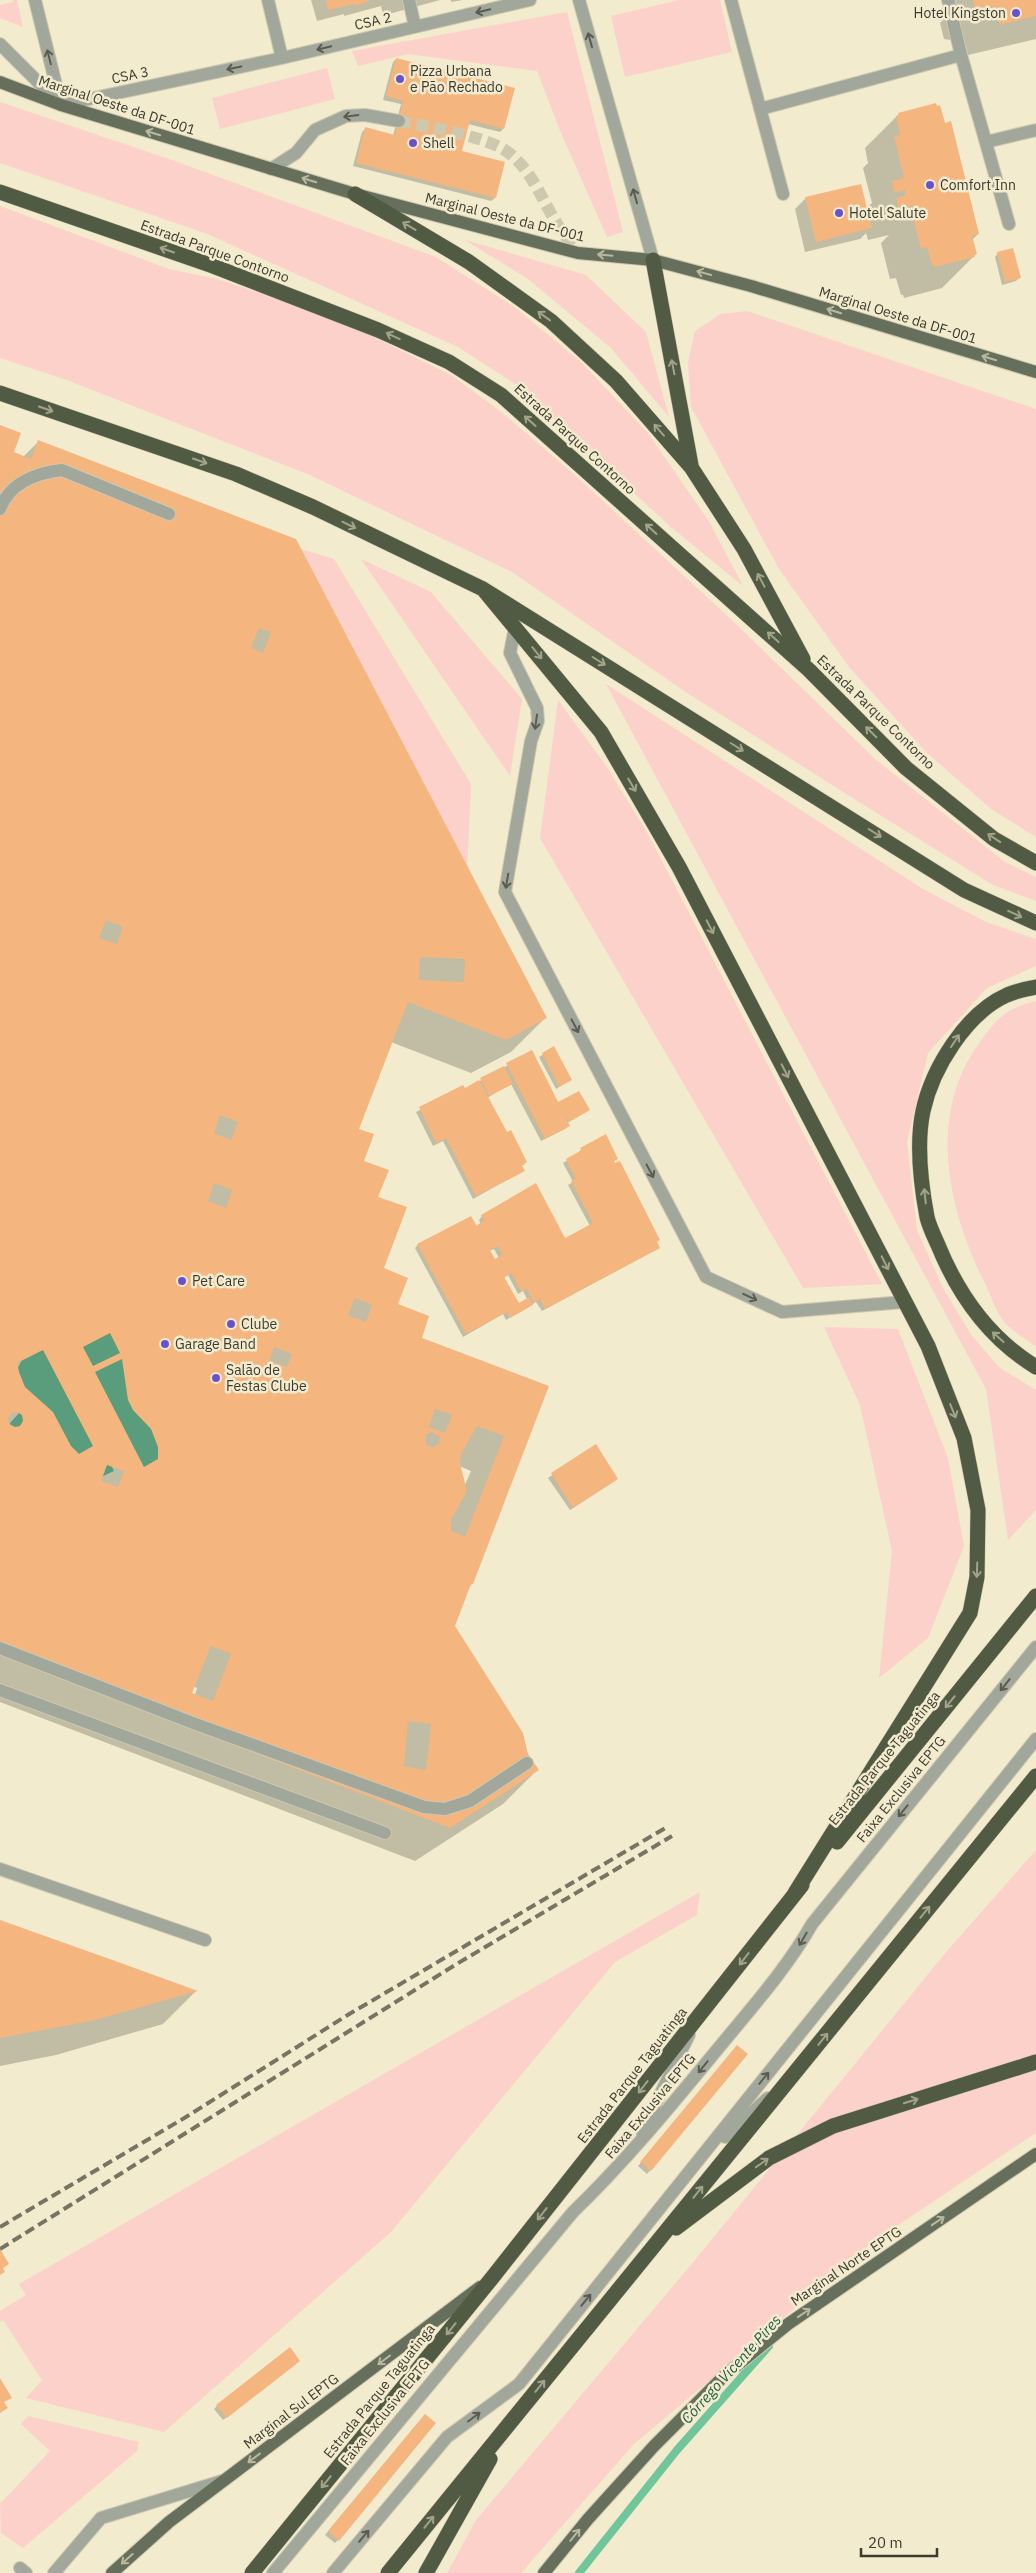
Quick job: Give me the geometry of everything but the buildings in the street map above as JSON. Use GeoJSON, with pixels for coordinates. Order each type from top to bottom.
{"type":"FeatureCollection","features":[{"type":"Feature","properties":{"kind":"highway","name":"Estrada Parque Contorno"},"geometry":{"type":"LineString","coordinates":[[0,192],[213,266],[378,330],[449,362],[501,395],[809,670],[906,768],[994,839],[1036,863]]}},
{"type":"Feature","properties":{"kind":"highway"},"geometry":{"type":"LineString","coordinates":[[355,194],[469,262],[551,321],[616,381],[691,466],[744,549],[809,670]]}},
{"type":"Feature","properties":{"kind":"highway"},"geometry":{"type":"LineString","coordinates":[[653,260],[691,466]]}},
{"type":"Feature","properties":{"kind":"highway"},"geometry":{"type":"LineString","coordinates":[[0,393],[236,474],[313,507],[483,589],[964,890],[1036,923]]}},
{"type":"Feature","properties":{"kind":"highway"},"geometry":{"type":"LineString","coordinates":[[483,589],[602,732],[679,867],[928,1346],[964,1438],[978,1510],[977,1577],[970,1613],[795,1893]]}},
{"type":"Feature","properties":{"kind":"highway"},"geometry":{"type":"LineString","coordinates":[[1036,987],[1006,995],[968,1022],[938,1067],[923,1112],[920,1153],[927,1219],[950,1274],[986,1327],[1019,1357],[1036,1367]]}},
{"type":"Feature","properties":{"kind":"highway","name":"Estrada Parque Taguatinga"},"geometry":{"type":"LineString","coordinates":[[252,2573],[492,2278],[795,1893],[1036,1596]]}},
{"type":"Feature","properties":{"kind":"highway"},"geometry":{"type":"LineString","coordinates":[[388,2573],[1036,1776]]}},
{"type":"Feature","properties":{"kind":"highway"},"geometry":{"type":"LineString","coordinates":[[1016,1800],[1036,1787]]}},
{"type":"Feature","properties":{"kind":"highway"},"geometry":{"type":"LineString","coordinates":[[654,2246],[728,2187],[769,2158],[833,2126],[1036,2062]]}},
{"type":"Feature","properties":{"kind":"highway"},"geometry":{"type":"LineString","coordinates":[[426,2573],[509,2423]]}},
{"type":"Feature","properties":{"kind":"main road","name":"Marginal Oeste da DF-001"},"geometry":{"type":"LineString","coordinates":[[0,82],[61,104],[355,194],[578,253],[653,260],[751,286],[1036,372]]}},
{"type":"Feature","properties":{"kind":"main road","name":"Marginal Norte EPTG"},"geometry":{"type":"LineString","coordinates":[[544,2573],[654,2446],[724,2376],[788,2324],[1036,2154]]}},
{"type":"Feature","properties":{"kind":"main road","name":"Marginal Sul EPTG"},"geometry":{"type":"LineString","coordinates":[[112,2573],[169,2522],[492,2278]]}},
{"type":"Feature","properties":{"kind":"street"},"geometry":{"type":"LineString","coordinates":[[35,0],[61,104]]}},
{"type":"Feature","properties":{"kind":"street"},"geometry":{"type":"LineString","coordinates":[[268,0],[282,58]]}},
{"type":"Feature","properties":{"kind":"street"},"geometry":{"type":"LineString","coordinates":[[409,0],[416,27]]}},
{"type":"Feature","properties":{"kind":"street","name":"CSA 2"},"geometry":{"type":"LineString","coordinates":[[282,58],[530,0]]}},
{"type":"Feature","properties":{"kind":"street"},"geometry":{"type":"LineString","coordinates":[[579,0],[653,260]]}},
{"type":"Feature","properties":{"kind":"street"},"geometry":{"type":"LineString","coordinates":[[731,0],[783,194]]}},
{"type":"Feature","properties":{"kind":"street"},"geometry":{"type":"LineString","coordinates":[[948,0],[961,55],[1009,224]]}},
{"type":"Feature","properties":{"kind":"street"},"geometry":{"type":"LineString","coordinates":[[0,44],[61,104]]}},
{"type":"Feature","properties":{"kind":"street"},"geometry":{"type":"LineString","coordinates":[[760,109],[961,55]]}},
{"type":"Feature","properties":{"kind":"street","name":"CSA 3"},"geometry":{"type":"LineString","coordinates":[[61,104],[282,58]]}},
{"type":"Feature","properties":{"kind":"street"},"geometry":{"type":"LineString","coordinates":[[271,168],[296,153],[315,130],[346,116],[365,114],[399,121]]}},
{"type":"Feature","properties":{"kind":"street"},"geometry":{"type":"LineString","coordinates":[[986,142],[1036,130]]}},
{"type":"Feature","properties":{"kind":"street"},"geometry":{"type":"LineString","coordinates":[[0,509],[14,487],[45,472],[62,470],[169,514]]}},
{"type":"Feature","properties":{"kind":"street"},"geometry":{"type":"LineString","coordinates":[[515,627],[510,652],[537,708],[538,721],[531,741],[505,892],[706,1277],[782,1312],[904,1302]]}},
{"type":"Feature","properties":{"kind":"street","name":"Faixa Exclusiva EPTG"},"geometry":{"type":"LineString","coordinates":[[273,2573],[573,2212],[616,2170],[635,2148],[793,1956],[812,1924],[1036,1647]]}},
{"type":"Feature","properties":{"kind":"street"},"geometry":{"type":"LineString","coordinates":[[0,1648],[193,1723],[424,1807],[445,1809],[470,1800],[527,1763]]}},
{"type":"Feature","properties":{"kind":"street"},"geometry":{"type":"LineString","coordinates":[[0,1690],[385,1833]]}},
{"type":"Feature","properties":{"kind":"street"},"geometry":{"type":"LineString","coordinates":[[333,2573],[447,2437],[519,2384],[1036,1739]]}},
{"type":"Feature","properties":{"kind":"street"},"geometry":{"type":"LineString","coordinates":[[0,1870],[205,1940]]}},
{"type":"Feature","properties":{"kind":"street"},"geometry":{"type":"LineString","coordinates":[[635,2148],[696,2019]]}},
{"type":"Feature","properties":{"kind":"street"},"geometry":{"type":"LineString","coordinates":[[697,2162],[792,2076]]}},
{"type":"Feature","properties":{"kind":"street"},"geometry":{"type":"LineString","coordinates":[[54,2573],[101,2518],[225,2480]]}},
{"type":"Feature","properties":{"kind":"shaded area"},"geometry":{"type":"Polygon","coordinates":[[[13,0],[17,0],[23,27],[0,18],[0,5],[13,2],[13,0]]]}},
{"type":"Feature","properties":{"kind":"shaded area"},"geometry":{"type":"Polygon","coordinates":[[[679,0],[720,0],[732,52],[625,77],[611,16],[679,0]]]}},
{"type":"Feature","properties":{"kind":"shaded area"},"geometry":{"type":"Polygon","coordinates":[[[567,12],[623,232],[607,237],[561,133],[537,71],[408,54],[358,66],[352,51],[567,12]]]}},
{"type":"Feature","properties":{"kind":"shaded area"},"geometry":{"type":"Polygon","coordinates":[[[327,68],[335,99],[220,129],[212,98],[327,68]]]}},
{"type":"Feature","properties":{"kind":"shaded area"},"geometry":{"type":"Polygon","coordinates":[[[0,102],[172,160],[436,257],[513,306],[581,362],[648,433],[710,523],[743,586],[672,528],[520,387],[458,347],[205,233],[0,163],[0,102]]]}},
{"type":"Feature","properties":{"kind":"shaded area"},"geometry":{"type":"Polygon","coordinates":[[[0,206],[169,269],[218,279],[339,320],[451,375],[500,411],[576,476],[735,623],[875,759],[1005,862],[1036,877],[1036,901],[993,885],[851,797],[687,693],[512,572],[310,475],[64,379],[0,358],[0,206]]]}},
{"type":"Feature","properties":{"kind":"shaded area"},"geometry":{"type":"Polygon","coordinates":[[[465,240],[586,275],[646,332],[669,417],[611,348],[528,279],[465,240]]]}},
{"type":"Feature","properties":{"kind":"shaded area"},"geometry":{"type":"Polygon","coordinates":[[[747,311],[1036,409],[1036,837],[991,809],[925,751],[849,667],[779,569],[691,407],[688,362],[695,331],[721,314],[747,311]]]}},
{"type":"Feature","properties":{"kind":"shaded area"},"geometry":{"type":"Polygon","coordinates":[[[265,538],[334,559],[471,784],[467,871],[265,538]]]}},
{"type":"Feature","properties":{"kind":"shaded area"},"geometry":{"type":"Polygon","coordinates":[[[361,559],[431,592],[522,699],[510,776],[361,559]]]}},
{"type":"Feature","properties":{"kind":"shaded area"},"geometry":{"type":"Polygon","coordinates":[[[606,684],[923,889],[986,922],[1036,939],[1036,966],[987,988],[928,1053],[907,1142],[917,1230],[943,1288],[972,1336],[1000,1368],[1036,1390],[1036,1510],[1008,1540],[986,1389],[606,684]]]}},
{"type":"Feature","properties":{"kind":"shaded area"},"geometry":{"type":"Polygon","coordinates":[[[558,700],[607,767],[648,834],[882,1284],[803,1288],[540,838],[558,700]]]}},
{"type":"Feature","properties":{"kind":"shaded area"},"geometry":{"type":"Polygon","coordinates":[[[1036,1001],[1036,1347],[1002,1320],[972,1255],[953,1195],[948,1164],[948,1133],[952,1102],[962,1073],[978,1045],[990,1028],[1002,1016],[1025,1004],[1036,1001]]]}},
{"type":"Feature","properties":{"kind":"shaded area"},"geometry":{"type":"Polygon","coordinates":[[[102,1315],[170,1449],[141,1495],[72,1352],[102,1315]]]}},
{"type":"Feature","properties":{"kind":"shaded area"},"geometry":{"type":"Polygon","coordinates":[[[39,1323],[56,1350],[114,1471],[75,1489],[12,1432],[10,1423],[20,1412],[18,1368],[39,1323]]]}},
{"type":"Feature","properties":{"kind":"shaded area"},"geometry":{"type":"Polygon","coordinates":[[[824,1327],[898,1329],[948,1458],[964,1546],[928,1638],[879,1678],[892,1551],[860,1405],[824,1327]]]}},
{"type":"Feature","properties":{"kind":"shaded area"},"geometry":{"type":"Polygon","coordinates":[[[1036,1850],[1036,2133],[873,2242],[634,2444],[521,2573],[447,2573],[476,2520],[695,2260],[947,1951],[1036,1850]]]}},
{"type":"Feature","properties":{"kind":"shaded area"},"geometry":{"type":"Polygon","coordinates":[[[700,1892],[697,1915],[615,1962],[390,2233],[164,2432],[26,2398],[42,2380],[3,2320],[0,2322],[0,2311],[26,2295],[19,2284],[700,1892]]]}},
{"type":"Feature","properties":{"kind":"shaded area"},"geometry":{"type":"Polygon","coordinates":[[[28,2416],[139,2442],[137,2451],[23,2548],[1,2533],[0,2504],[50,2451],[21,2424],[28,2416]]]}},
{"type":"Feature","properties":{"kind":"waterway","name":"Córrego Vicente Pires"},"geometry":{"type":"LineString","coordinates":[[579,2573],[677,2450],[769,2346]]}},
{"type":"Feature","properties":{"kind":"tunnel"},"geometry":{"type":"LineString","coordinates":[[399,121],[472,137],[499,147],[509,153],[530,176],[558,226],[578,253]]}},
{"type":"Feature","properties":{"kind":"railway"},"geometry":{"type":"LineString","coordinates":[[0,2227],[186,2117],[346,2016],[667,1827]]}},
{"type":"Feature","properties":{"kind":"railway"},"geometry":{"type":"LineString","coordinates":[[0,2249],[455,1965],[672,1836]]}},
{"type":"Feature","properties":{"kind":"place","name":"Hotel Kingston"},"geometry":{"type":"Point","coordinates":[1016,13]}},
{"type":"Feature","properties":{"kind":"place","name":"Pizza Urbana e Pão Rechado"},"geometry":{"type":"Point","coordinates":[400,79]}},
{"type":"Feature","properties":{"kind":"place","name":"Shell"},"geometry":{"type":"Point","coordinates":[413,143]}},
{"type":"Feature","properties":{"kind":"place","name":"Comfort Inn"},"geometry":{"type":"Point","coordinates":[930,185]}},
{"type":"Feature","properties":{"kind":"place","name":"Hotel Salute"},"geometry":{"type":"Point","coordinates":[839,213]}},
{"type":"Feature","properties":{"kind":"place","name":"Pet Care"},"geometry":{"type":"Point","coordinates":[182,1281]}},
{"type":"Feature","properties":{"kind":"place","name":"Clube"},"geometry":{"type":"Point","coordinates":[231,1324]}},
{"type":"Feature","properties":{"kind":"place","name":"Garage Band"},"geometry":{"type":"Point","coordinates":[165,1344]}},
{"type":"Feature","properties":{"kind":"place","name":"Salão de Festas Clube"},"geometry":{"type":"Point","coordinates":[216,1378]}}]}
